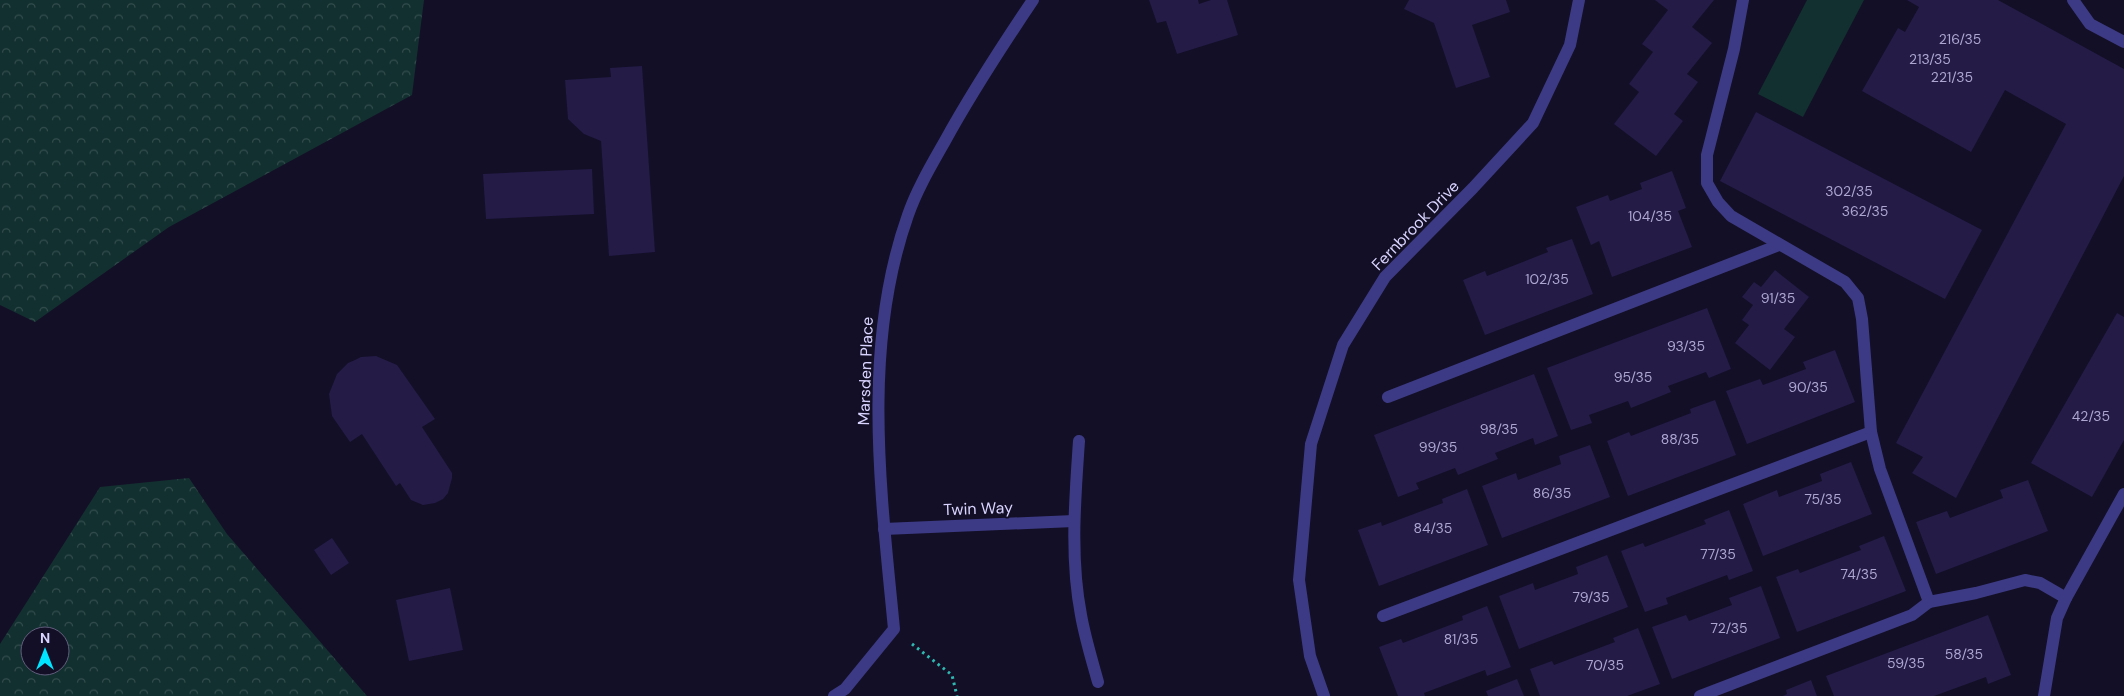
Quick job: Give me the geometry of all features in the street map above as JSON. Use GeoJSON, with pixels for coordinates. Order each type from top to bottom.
{"type":"FeatureCollection","features":[{"type":"Feature","properties":{"kind":"street","name":"Marsden Place"},"geometry":{"type":"LineString","coordinates":[[894,629],[884,529],[878,403],[879,349],[884,305],[893,262],[908,213],[929,168],[974,90],[1033,0]]}},
{"type":"Feature","properties":{"kind":"street","name":"Fernbrook Drive"},"geometry":{"type":"LineString","coordinates":[[1324,696],[1310,656],[1299,580],[1311,444],[1343,345],[1385,277],[1473,188],[1533,122],[1570,45],[1579,0]]}},
{"type":"Feature","properties":{"kind":"street"},"geometry":{"type":"LineString","coordinates":[[1743,0],[1734,49],[1707,155],[1707,183],[1718,202],[1731,216],[1846,282],[1858,298],[1862,319],[1871,432],[1880,468],[1929,602]]}},
{"type":"Feature","properties":{"kind":"street"},"geometry":{"type":"LineString","coordinates":[[2078,1],[2090,24],[2124,42]]}},
{"type":"Feature","properties":{"kind":"street"},"geometry":{"type":"LineString","coordinates":[[1388,397],[1779,245]]}},
{"type":"Feature","properties":{"kind":"street"},"geometry":{"type":"LineString","coordinates":[[1383,616],[1871,432]]}},
{"type":"Feature","properties":{"kind":"street"},"geometry":{"type":"LineString","coordinates":[[1079,441],[1074,520],[1077,587],[1081,616],[1098,682]]}},
{"type":"Feature","properties":{"kind":"street"},"geometry":{"type":"LineString","coordinates":[[2044,696],[2057,618],[2066,598],[2124,494]]}},
{"type":"Feature","properties":{"kind":"street","name":"Twin Way"},"geometry":{"type":"LineString","coordinates":[[884,529],[1074,520]]}},
{"type":"Feature","properties":{"kind":"street"},"geometry":{"type":"LineString","coordinates":[[1700,696],[1912,615],[1929,602],[1976,593],[2025,580],[2040,584],[2066,598]]}},
{"type":"Feature","properties":{"kind":"street"},"geometry":{"type":"LineString","coordinates":[[834,696],[845,688],[894,629]]}},
{"type":"Feature","properties":{"kind":"path"},"geometry":{"type":"LineString","coordinates":[[894,629],[952,675],[958,696]]}},
{"type":"Feature","properties":{"kind":"green space"},"geometry":{"type":"Polygon","coordinates":[[[0,0],[424,0],[412,95],[169,227],[35,322],[0,305],[0,0]]]}},
{"type":"Feature","properties":{"kind":"green space"},"geometry":{"type":"Polygon","coordinates":[[[1807,0],[1864,0],[1803,117],[1758,94],[1807,0]]]}},
{"type":"Feature","properties":{"kind":"green space"},"geometry":{"type":"Polygon","coordinates":[[[189,478],[227,534],[367,696],[0,696],[0,644],[100,487],[189,478]]]}},
{"type":"Feature","properties":{"kind":"building"},"geometry":{"type":"Polygon","coordinates":[[[1149,0],[1198,0],[1199,4],[1211,0],[1227,0],[1238,35],[1177,54],[1166,21],[1157,23],[1149,0]]]}},
{"type":"Feature","properties":{"kind":"building"},"geometry":{"type":"Polygon","coordinates":[[[1409,0],[1506,0],[1510,12],[1472,25],[1490,77],[1456,88],[1434,23],[1404,9],[1409,0]]]}},
{"type":"Feature","properties":{"kind":"building"},"geometry":{"type":"Polygon","coordinates":[[[1655,0],[1714,0],[1692,27],[1712,43],[1687,74],[1698,82],[1674,114],[1683,121],[1656,156],[1614,124],[1639,92],[1629,84],[1653,52],[1642,44],[1668,10],[1655,0]]]}},
{"type":"Feature","properties":{"kind":"building"},"geometry":{"type":"Polygon","coordinates":[[[1907,0],[1998,0],[2124,69],[2124,176],[1956,498],[1912,473],[1923,457],[1896,443],[2066,124],[2005,90],[1971,152],[1862,91],[1898,28],[1905,32],[1919,7],[1907,0]]]}},
{"type":"Feature","properties":{"kind":"building"},"geometry":{"type":"Polygon","coordinates":[[[642,66],[655,252],[609,256],[601,141],[584,134],[568,119],[565,80],[611,77],[610,68],[642,66]]]}},
{"type":"Feature","properties":{"kind":"building"},"geometry":{"type":"Polygon","coordinates":[[[1756,112],[1982,230],[1945,299],[1720,181],[1756,112]]]}},
{"type":"Feature","properties":{"kind":"building"},"geometry":{"type":"Polygon","coordinates":[[[592,169],[594,214],[486,219],[483,174],[592,169]]]}},
{"type":"Feature","properties":{"kind":"building"},"geometry":{"type":"Polygon","coordinates":[[[1672,171],[1686,208],[1678,211],[1692,247],[1612,277],[1599,241],[1591,245],[1576,207],[1608,195],[1610,201],[1642,189],[1640,183],[1672,171]]]}},
{"type":"Feature","properties":{"kind":"building"},"geometry":{"type":"Polygon","coordinates":[[[1572,239],[1593,294],[1485,335],[1463,280],[1485,271],[1487,276],[1548,252],[1546,248],[1572,239]]]}},
{"type":"Feature","properties":{"kind":"building"},"geometry":{"type":"Polygon","coordinates":[[[1775,270],[1809,297],[1784,329],[1795,337],[1770,370],[1735,343],[1749,325],[1742,320],[1753,305],[1742,297],[1754,282],[1761,287],[1775,270]]]}},
{"type":"Feature","properties":{"kind":"building"},"geometry":{"type":"Polygon","coordinates":[[[1707,308],[1731,369],[1709,378],[1706,372],[1668,386],[1671,392],[1631,408],[1628,401],[1589,415],[1592,423],[1571,430],[1547,368],[1707,308]]]}},
{"type":"Feature","properties":{"kind":"building"},"geometry":{"type":"Polygon","coordinates":[[[2117,313],[2124,317],[2124,440],[2092,497],[2031,463],[2117,313]]]}},
{"type":"Feature","properties":{"kind":"building"},"geometry":{"type":"Polygon","coordinates":[[[1835,350],[1855,402],[1747,444],[1726,391],[1760,379],[1763,385],[1806,369],[1803,362],[1835,350]]]}},
{"type":"Feature","properties":{"kind":"building"},"geometry":{"type":"Polygon","coordinates":[[[376,356],[397,365],[435,419],[422,427],[452,473],[452,478],[448,493],[443,499],[435,503],[423,505],[411,500],[400,483],[396,486],[362,434],[350,442],[332,416],[329,394],[337,374],[348,363],[361,357],[376,356]]]}},
{"type":"Feature","properties":{"kind":"building"},"geometry":{"type":"Polygon","coordinates":[[[1534,374],[1558,436],[1535,445],[1533,438],[1495,453],[1498,459],[1458,475],[1455,468],[1416,483],[1419,489],[1398,497],[1374,435],[1534,374]]]}},
{"type":"Feature","properties":{"kind":"building"},"geometry":{"type":"Polygon","coordinates":[[[1715,400],[1736,455],[1628,496],[1607,441],[1629,432],[1631,436],[1691,413],[1690,409],[1715,400]]]}},
{"type":"Feature","properties":{"kind":"building"},"geometry":{"type":"Polygon","coordinates":[[[1590,445],[1610,497],[1502,538],[1482,486],[1516,473],[1518,480],[1561,464],[1559,456],[1590,445]]]}},
{"type":"Feature","properties":{"kind":"building"},"geometry":{"type":"Polygon","coordinates":[[[1851,462],[1872,514],[1763,556],[1743,504],[1777,490],[1779,497],[1822,481],[1820,474],[1851,462]]]}},
{"type":"Feature","properties":{"kind":"building"},"geometry":{"type":"Polygon","coordinates":[[[2028,480],[2048,531],[1936,574],[1916,522],[1947,511],[1950,518],[2003,498],[2000,490],[2028,480]]]}},
{"type":"Feature","properties":{"kind":"building"},"geometry":{"type":"Polygon","coordinates":[[[1467,489],[1488,545],[1379,586],[1358,530],[1381,522],[1382,526],[1443,503],[1442,499],[1467,489]]]}},
{"type":"Feature","properties":{"kind":"building"},"geometry":{"type":"Polygon","coordinates":[[[1729,510],[1753,571],[1729,580],[1727,575],[1666,598],[1668,604],[1645,612],[1621,551],[1643,543],[1645,547],[1706,524],[1704,520],[1729,510]]]}},
{"type":"Feature","properties":{"kind":"building"},"geometry":{"type":"Polygon","coordinates":[[[1884,536],[1906,591],[1797,632],[1776,577],[1798,569],[1800,573],[1861,550],[1859,546],[1884,536]]]}},
{"type":"Feature","properties":{"kind":"building"},"geometry":{"type":"Polygon","coordinates":[[[332,538],[349,563],[331,575],[314,550],[332,538]]]}},
{"type":"Feature","properties":{"kind":"building"},"geometry":{"type":"Polygon","coordinates":[[[1607,555],[1628,607],[1519,649],[1499,596],[1533,583],[1535,590],[1578,574],[1576,567],[1607,555]]]}},
{"type":"Feature","properties":{"kind":"building"},"geometry":{"type":"Polygon","coordinates":[[[1761,586],[1780,638],[1672,679],[1652,627],[1686,615],[1689,621],[1732,605],[1729,598],[1761,586]]]}},
{"type":"Feature","properties":{"kind":"building"},"geometry":{"type":"Polygon","coordinates":[[[450,588],[463,650],[409,661],[396,600],[450,588]]]}},
{"type":"Feature","properties":{"kind":"building"},"geometry":{"type":"Polygon","coordinates":[[[1487,606],[1511,667],[1487,676],[1485,670],[1424,693],[1425,696],[1398,696],[1379,647],[1401,639],[1403,643],[1463,620],[1462,616],[1487,606]]]}},
{"type":"Feature","properties":{"kind":"building"},"geometry":{"type":"Polygon","coordinates":[[[1988,615],[2011,675],[1988,684],[1986,677],[1934,696],[1834,696],[1826,676],[1988,615]]]}},
{"type":"Feature","properties":{"kind":"building"},"geometry":{"type":"Polygon","coordinates":[[[1638,628],[1660,684],[1627,696],[1540,696],[1530,669],[1552,661],[1554,665],[1615,642],[1613,638],[1638,628]]]}},
{"type":"Feature","properties":{"kind":"building"},"geometry":{"type":"Polygon","coordinates":[[[1517,679],[1524,696],[1488,696],[1486,691],[1517,679]]]}},
{"type":"Feature","properties":{"kind":"building"},"geometry":{"type":"Polygon","coordinates":[[[1811,680],[1817,696],[1783,696],[1787,694],[1786,690],[1811,680]]]}}]}
